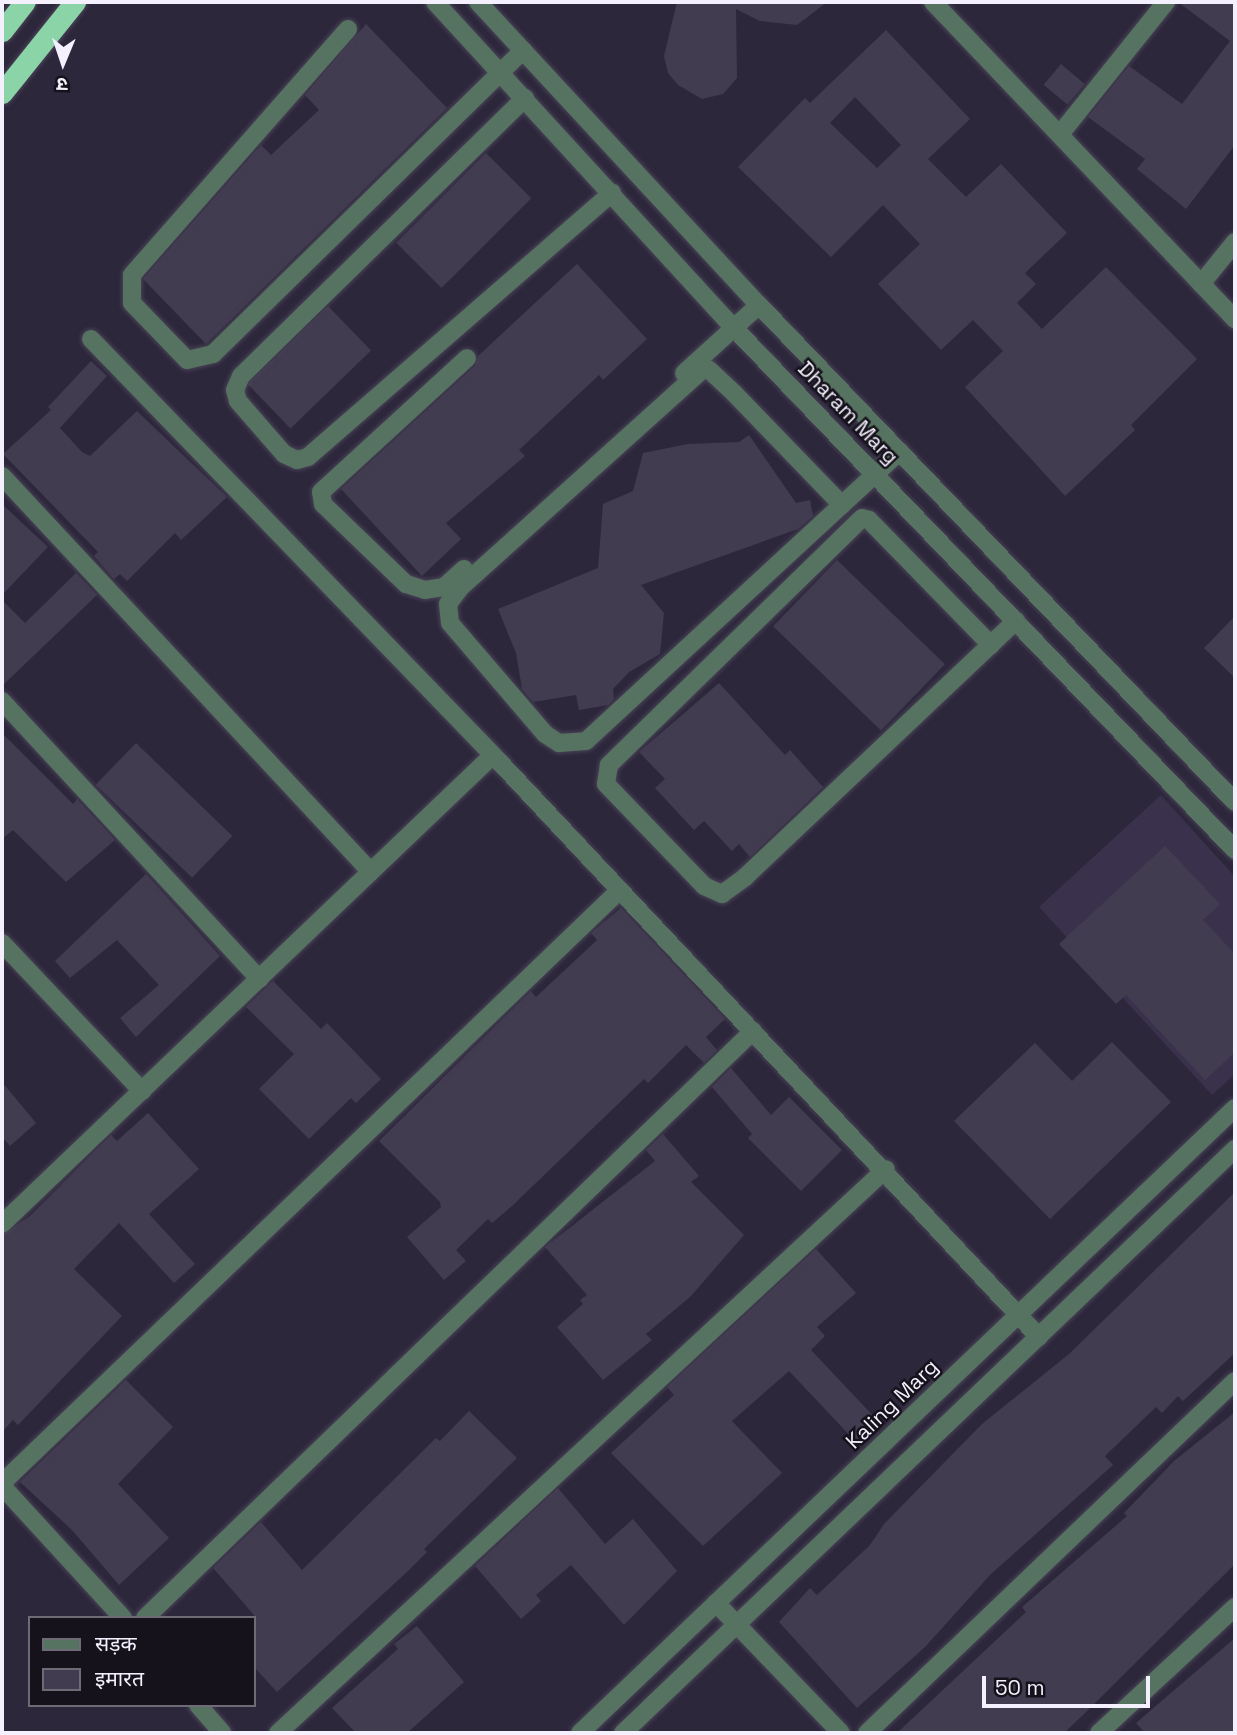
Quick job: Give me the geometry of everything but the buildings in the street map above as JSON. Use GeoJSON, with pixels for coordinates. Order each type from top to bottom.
{"type":"FeatureCollection","features":[{"type":"Feature","properties":{"kind":"highway"},"geometry":{"type":"LineString","coordinates":[[2,30],[24,2]]}},
{"type":"Feature","properties":{"kind":"highway"},"geometry":{"type":"LineString","coordinates":[[2,93],[75,2]]}},
{"type":"Feature","properties":{"kind":"street","name":"Dharam Marg"},"geometry":{"type":"LineString","coordinates":[[435,2],[734,328],[1235,850]]}},
{"type":"Feature","properties":{"kind":"street","name":"Dharam Marg"},"geometry":{"type":"LineString","coordinates":[[478,2],[759,305],[1235,802]]}},
{"type":"Feature","properties":{"kind":"street"},"geometry":{"type":"LineString","coordinates":[[933,2],[1061,133],[1235,319]]}},
{"type":"Feature","properties":{"kind":"street"},"geometry":{"type":"LineString","coordinates":[[1061,133],[1166,2]]}},
{"type":"Feature","properties":{"kind":"street"},"geometry":{"type":"LineString","coordinates":[[348,29],[132,275],[132,303],[187,360],[213,354],[523,50]]}},
{"type":"Feature","properties":{"kind":"street"},"geometry":{"type":"LineString","coordinates":[[525,98],[241,376],[235,390],[238,401],[284,454],[297,460],[308,457],[612,193]]}},
{"type":"Feature","properties":{"kind":"street"},"geometry":{"type":"LineString","coordinates":[[1201,284],[1235,242]]}},
{"type":"Feature","properties":{"kind":"street"},"geometry":{"type":"LineString","coordinates":[[467,358],[321,492],[323,504],[406,584],[425,590],[444,587],[759,305]]}},
{"type":"Feature","properties":{"kind":"street"},"geometry":{"type":"LineString","coordinates":[[91,339],[493,755],[752,1031],[886,1169],[1039,1337]]}},
{"type":"Feature","properties":{"kind":"street"},"geometry":{"type":"LineString","coordinates":[[842,505],[734,393],[709,370],[702,370],[460,588],[448,604],[450,623],[545,734],[559,743],[586,741],[842,505],[900,451]]}},
{"type":"Feature","properties":{"kind":"street"},"geometry":{"type":"LineString","coordinates":[[2,476],[371,872]]}},
{"type":"Feature","properties":{"kind":"street"},"geometry":{"type":"LineString","coordinates":[[991,645],[869,520],[862,518],[609,765],[606,784],[704,886],[722,894],[745,877],[991,645],[1016,621]]}},
{"type":"Feature","properties":{"kind":"street"},"geometry":{"type":"LineString","coordinates":[[982,585],[1003,561]]}},
{"type":"Feature","properties":{"kind":"street"},"geometry":{"type":"LineString","coordinates":[[2,701],[259,979]]}},
{"type":"Feature","properties":{"kind":"street"},"geometry":{"type":"LineString","coordinates":[[2,1224],[493,755]]}},
{"type":"Feature","properties":{"kind":"street"},"geometry":{"type":"LineString","coordinates":[[121,1616],[2,1485],[620,890]]}},
{"type":"Feature","properties":{"kind":"street"},"geometry":{"type":"LineString","coordinates":[[2,943],[142,1090]]}},
{"type":"Feature","properties":{"kind":"street"},"geometry":{"type":"LineString","coordinates":[[147,1616],[752,1031]]}},
{"type":"Feature","properties":{"kind":"street","name":"Kaling Marg"},"geometry":{"type":"LineString","coordinates":[[580,1733],[1235,1108]]}},
{"type":"Feature","properties":{"kind":"street"},"geometry":{"type":"LineString","coordinates":[[623,1733],[1235,1149]]}},
{"type":"Feature","properties":{"kind":"street"},"geometry":{"type":"LineString","coordinates":[[278,1733],[886,1169]]}},
{"type":"Feature","properties":{"kind":"street"},"geometry":{"type":"LineString","coordinates":[[867,1733],[1235,1381]]}},
{"type":"Feature","properties":{"kind":"street"},"geometry":{"type":"LineString","coordinates":[[716,1603],[841,1733]]}},
{"type":"Feature","properties":{"kind":"street"},"geometry":{"type":"LineString","coordinates":[[1099,1733],[1235,1606]]}},
{"type":"Feature","properties":{"kind":"street"},"geometry":{"type":"LineString","coordinates":[[200,1707],[222,1733]]}},
{"type":"Feature","properties":{"kind":"shaded area"},"geometry":{"type":"Polygon","coordinates":[[[1161,795],[1235,877],[1235,1074],[1212,1095],[1039,907],[1161,795]]]}}]}
